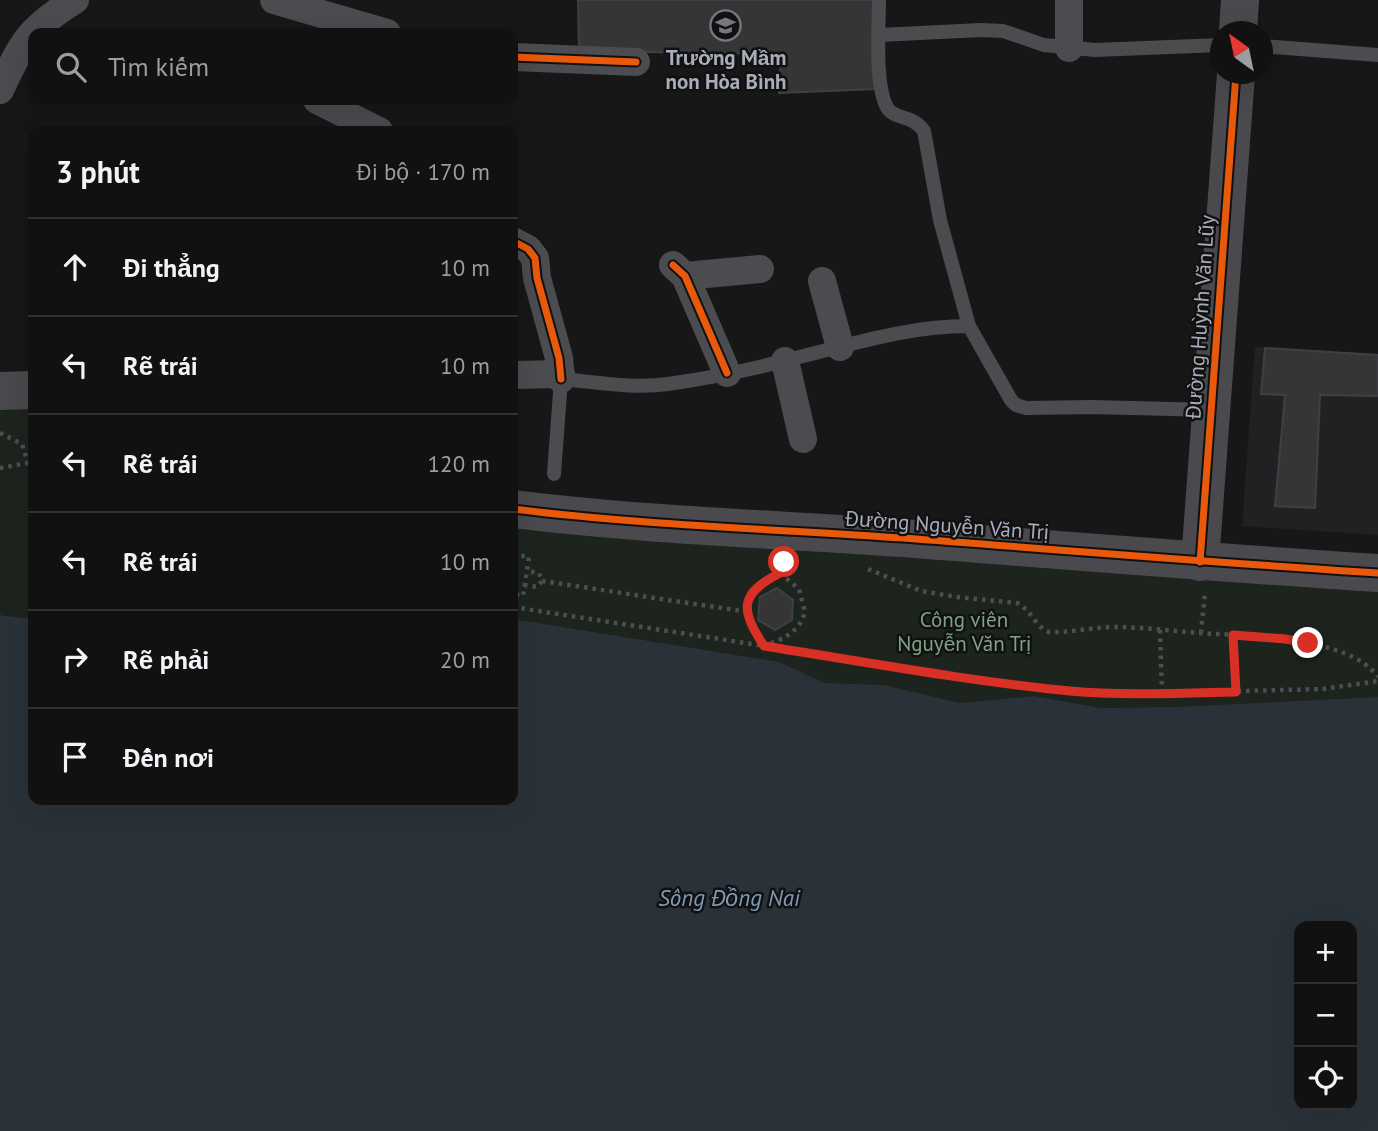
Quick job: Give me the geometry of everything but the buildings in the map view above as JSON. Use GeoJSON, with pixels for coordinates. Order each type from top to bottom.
{"type":"FeatureCollection","features":[{"type":"Feature","properties":{"kind":"street"},"geometry":{"type":"LineString","coordinates":[[36,28],[75,0]]}},
{"type":"Feature","properties":{"kind":"street"},"geometry":{"type":"LineString","coordinates":[[274,0],[370,28]]}},
{"type":"Feature","properties":{"kind":"street"},"geometry":{"type":"LineString","coordinates":[[1069,0],[1069,48]]}},
{"type":"Feature","properties":{"kind":"street"},"geometry":{"type":"LineString","coordinates":[[1239,21],[1240,0]]}},
{"type":"Feature","properties":{"kind":"street"},"geometry":{"type":"LineString","coordinates":[[0,90],[28,37]]}},
{"type":"Feature","properties":{"kind":"street"},"geometry":{"type":"LineString","coordinates":[[518,57],[636,62]]}},
{"type":"Feature","properties":{"kind":"street","name":"Đường Huỳnh Văn Lũy"},"geometry":{"type":"LineString","coordinates":[[1202,577],[1210,410],[1235,84]]}},
{"type":"Feature","properties":{"kind":"street"},"geometry":{"type":"LineString","coordinates":[[327,105],[369,126]]}},
{"type":"Feature","properties":{"kind":"street"},"geometry":{"type":"LineString","coordinates":[[518,244],[535,258],[537,278],[555,337],[561,377],[518,375]]}},
{"type":"Feature","properties":{"kind":"street"},"geometry":{"type":"LineString","coordinates":[[727,373],[679,270],[760,269]]}},
{"type":"Feature","properties":{"kind":"street"},"geometry":{"type":"LineString","coordinates":[[822,281],[840,346]]}},
{"type":"Feature","properties":{"kind":"street"},"geometry":{"type":"LineString","coordinates":[[785,361],[803,439]]}},
{"type":"Feature","properties":{"kind":"street"},"geometry":{"type":"LineString","coordinates":[[0,391],[28,390]]}},
{"type":"Feature","properties":{"kind":"street","name":"Đường Nguyễn Văn Trị"},"geometry":{"type":"LineString","coordinates":[[518,510],[632,521],[903,538],[1202,577],[1378,573]]}},
{"type":"Feature","properties":{"kind":"lane"},"geometry":{"type":"LineString","coordinates":[[879,0],[879,71],[888,108],[894,114],[918,123],[924,131],[940,220],[969,326],[1007,394],[1016,405],[1026,408],[1210,410]]}},
{"type":"Feature","properties":{"kind":"lane"},"geometry":{"type":"LineString","coordinates":[[879,35],[968,30],[1003,31],[1044,45],[1095,50],[1210,45]]}},
{"type":"Feature","properties":{"kind":"lane"},"geometry":{"type":"LineString","coordinates":[[1273,47],[1378,55]]}},
{"type":"Feature","properties":{"kind":"lane"},"geometry":{"type":"LineString","coordinates":[[554,474],[561,377],[642,385],[666,384],[785,361],[907,330],[969,326]]}},
{"type":"Feature","properties":{"kind":"path"},"geometry":{"type":"LineString","coordinates":[[0,433],[22,444],[28,458]]}},
{"type":"Feature","properties":{"kind":"path"},"geometry":{"type":"LineString","coordinates":[[0,468],[28,463]]}},
{"type":"Feature","properties":{"kind":"path"},"geometry":{"type":"LineString","coordinates":[[518,555],[529,557],[523,596],[518,595]]}},
{"type":"Feature","properties":{"kind":"path"},"geometry":{"type":"LineString","coordinates":[[764,646],[750,625],[748,612],[751,593],[780,573],[784,562]]}},
{"type":"Feature","properties":{"kind":"path"},"geometry":{"type":"LineString","coordinates":[[518,608],[1003,683],[1071,691],[1162,693],[1342,688],[1378,679],[1366,665],[1335,651],[1285,639],[1111,627],[1049,632],[1041,629],[1025,607],[1017,603],[921,591],[867,568]]}},
{"type":"Feature","properties":{"kind":"path"},"geometry":{"type":"LineString","coordinates":[[527,571],[539,573],[542,581]]}},
{"type":"Feature","properties":{"kind":"path"},"geometry":{"type":"LineString","coordinates":[[764,646],[792,633],[805,612],[799,589],[780,573]]}},
{"type":"Feature","properties":{"kind":"path"},"geometry":{"type":"LineString","coordinates":[[1201,633],[1202,577]]}},
{"type":"Feature","properties":{"kind":"path"},"geometry":{"type":"LineString","coordinates":[[524,586],[537,587],[542,581]]}},
{"type":"Feature","properties":{"kind":"path"},"geometry":{"type":"LineString","coordinates":[[542,581],[748,612]]}},
{"type":"Feature","properties":{"kind":"path"},"geometry":{"type":"LineString","coordinates":[[1160,630],[1162,693]]}},
{"type":"Feature","properties":{"kind":"path"},"geometry":{"type":"LineString","coordinates":[[1233,635],[1236,692]]}},
{"type":"Feature","properties":{"kind":"shaded area"},"geometry":{"type":"Polygon","coordinates":[[[1255,347],[1378,355],[1378,535],[1242,526],[1255,347]]]}},
{"type":"Feature","properties":{"kind":"green space"},"geometry":{"type":"Polygon","coordinates":[[[28,405],[28,618],[0,615],[0,406],[28,405]]]}},
{"type":"Feature","properties":{"kind":"green space","name":"Công viên Nguyễn Văn Trị"},"geometry":{"type":"Polygon","coordinates":[[[518,523],[1378,588],[1378,697],[1172,707],[1101,708],[1034,696],[960,703],[884,685],[824,683],[780,662],[518,620],[518,523]]]}},
{"type":"Feature","properties":{"kind":"water","name":"Sông Đồng Nai"},"geometry":{"type":"Polygon","coordinates":[[[0,615],[28,618],[28,805],[518,805],[518,620],[780,662],[824,683],[884,685],[960,703],[1034,696],[1101,708],[1172,707],[1378,697],[1378,1131],[0,1131],[0,615]]]}},
{"type":"Feature","properties":{"kind":"cycle path"},"geometry":{"type":"LineString","coordinates":[[518,57],[636,62]]}},
{"type":"Feature","properties":{"kind":"cycle path"},"geometry":{"type":"LineString","coordinates":[[1200,562],[1235,84]]}},
{"type":"Feature","properties":{"kind":"cycle path"},"geometry":{"type":"LineString","coordinates":[[518,244],[528,249],[535,258],[537,278],[559,358],[561,379]]}},
{"type":"Feature","properties":{"kind":"cycle path"},"geometry":{"type":"LineString","coordinates":[[673,265],[685,276],[727,373]]}},
{"type":"Feature","properties":{"kind":"cycle path"},"geometry":{"type":"LineString","coordinates":[[518,510],[659,523],[1378,573]]}},
{"type":"Feature","properties":{"kind":"place","name":"Trường Mầm non Hòa Bình"},"geometry":{"type":"Point","coordinates":[726,25]}},
{"type":"Feature","properties":{"kind":"route"},"geometry":{"type":"LineString","coordinates":[[784,562],[780,573],[757,587],[748,600],[750,625],[764,646],[1003,683],[1071,691],[1162,693],[1236,692],[1233,635],[1308,643]]}}]}
